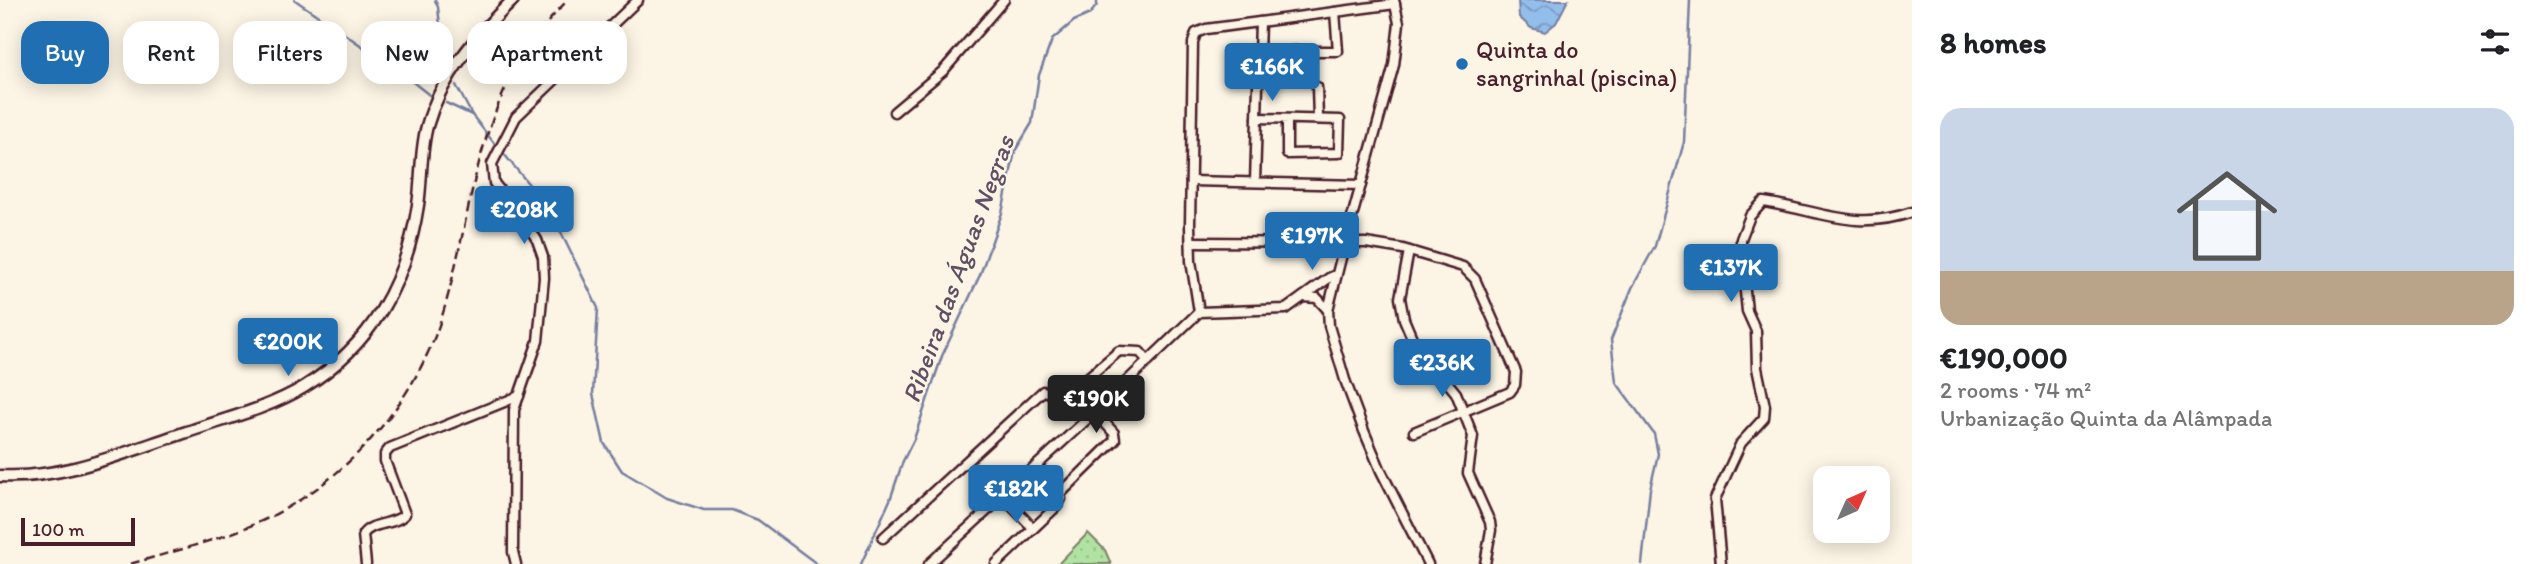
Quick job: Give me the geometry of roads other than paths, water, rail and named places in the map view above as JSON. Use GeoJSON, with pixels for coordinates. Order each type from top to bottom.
{"type":"FeatureCollection","features":[{"type":"Feature","properties":{"kind":"main road"},"geometry":{"type":"LineString","coordinates":[[0,476],[16,477],[88,465],[271,404],[302,389],[329,371],[358,342],[395,288],[411,246],[428,125],[454,68],[513,0]]}},
{"type":"Feature","properties":{"kind":"street"},"geometry":{"type":"LineString","coordinates":[[516,564],[513,552],[514,410],[538,341],[544,278],[543,257],[527,224],[494,183],[492,164],[516,117],[638,0]]}},
{"type":"Feature","properties":{"kind":"street"},"geometry":{"type":"LineString","coordinates":[[894,113],[943,71],[1004,0]]}},
{"type":"Feature","properties":{"kind":"street"},"geometry":{"type":"LineString","coordinates":[[1199,313],[1191,242],[1193,43],[1196,33],[1206,29],[1395,2],[1399,23],[1394,65],[1344,243],[1328,310],[1328,326],[1364,431],[1428,564]]}},
{"type":"Feature","properties":{"kind":"street"},"geometry":{"type":"LineString","coordinates":[[1291,51],[1338,51],[1335,12]]}},
{"type":"Feature","properties":{"kind":"street"},"geometry":{"type":"LineString","coordinates":[[1255,182],[1260,22]]}},
{"type":"Feature","properties":{"kind":"street"},"geometry":{"type":"LineString","coordinates":[[1317,87],[1318,119]]}},
{"type":"Feature","properties":{"kind":"street"},"geometry":{"type":"LineString","coordinates":[[1257,118],[1340,120],[1339,153],[1287,154],[1287,119]]}},
{"type":"Feature","properties":{"kind":"street"},"geometry":{"type":"LineString","coordinates":[[1191,181],[1361,185]]}},
{"type":"Feature","properties":{"kind":"street"},"geometry":{"type":"LineString","coordinates":[[1721,564],[1715,499],[1741,443],[1764,418],[1765,406],[1757,368],[1756,331],[1747,311],[1741,253],[1741,239],[1750,216],[1763,202],[1850,221],[1894,218],[1912,212]]}},
{"type":"Feature","properties":{"kind":"street"},"geometry":{"type":"LineString","coordinates":[[1191,242],[1381,244],[1469,271],[1516,372],[1516,385],[1510,393],[1414,432]]}},
{"type":"Feature","properties":{"kind":"street"},"geometry":{"type":"LineString","coordinates":[[1409,251],[1400,298],[1404,319],[1423,364],[1451,386],[1473,436],[1468,473],[1491,530],[1485,564]]}},
{"type":"Feature","properties":{"kind":"street"},"geometry":{"type":"LineString","coordinates":[[929,564],[1199,313],[1286,309],[1336,275]]}},
{"type":"Feature","properties":{"kind":"street"},"geometry":{"type":"LineString","coordinates":[[1303,297],[1317,298],[1328,310]]}},
{"type":"Feature","properties":{"kind":"street"},"geometry":{"type":"LineString","coordinates":[[883,538],[1043,391],[1065,397],[1119,351],[1140,352],[1149,360]]}},
{"type":"Feature","properties":{"kind":"street"},"geometry":{"type":"LineString","coordinates":[[366,564],[363,534],[367,529],[398,520],[405,514],[385,461],[385,454],[390,448],[519,396]]}},
{"type":"Feature","properties":{"kind":"street"},"geometry":{"type":"LineString","coordinates":[[1060,494],[1115,440],[1114,433],[1095,412]]}},
{"type":"Feature","properties":{"kind":"street"},"geometry":{"type":"LineString","coordinates":[[996,564],[1057,506],[1061,499],[1060,491],[1036,466]]}},
{"type":"Feature","properties":{"kind":"street"},"geometry":{"type":"LineString","coordinates":[[1003,497],[1033,528]]}},
{"type":"Feature","properties":{"kind":"water"},"geometry":{"type":"Polygon","coordinates":[[[1518,0],[1568,0],[1556,23],[1545,32],[1531,28],[1519,17],[1518,0]]]}},
{"type":"Feature","properties":{"kind":"waterway"},"geometry":{"type":"LineString","coordinates":[[295,0],[433,98]]}},
{"type":"Feature","properties":{"kind":"waterway"},"geometry":{"type":"LineString","coordinates":[[435,0],[439,21]]}},
{"type":"Feature","properties":{"kind":"waterway","name":"Ribeira das Águas Negras"},"geometry":{"type":"LineString","coordinates":[[861,564],[914,439],[942,356],[980,275],[1002,213],[1015,151],[1032,123],[1039,75],[1052,40],[1074,21],[1090,14],[1097,5],[1097,0]]}},
{"type":"Feature","properties":{"kind":"waterway"},"geometry":{"type":"LineString","coordinates":[[1642,564],[1650,489],[1658,454],[1654,434],[1616,382],[1611,340],[1632,288],[1655,246],[1684,142],[1690,0]]}},
{"type":"Feature","properties":{"kind":"waterway"},"geometry":{"type":"LineString","coordinates":[[456,85],[472,115],[494,143]]}},
{"type":"Feature","properties":{"kind":"waterway"},"geometry":{"type":"LineString","coordinates":[[446,103],[472,115]]}},
{"type":"Feature","properties":{"kind":"waterway"},"geometry":{"type":"LineString","coordinates":[[504,154],[550,210],[598,308],[593,394],[604,443],[622,471],[667,498],[704,510],[732,510],[758,520],[817,564]]}},
{"type":"Feature","properties":{"kind":"railway"},"geometry":{"type":"LineString","coordinates":[[130,564],[233,533],[295,503],[346,464],[370,441],[390,416],[409,389],[437,331],[487,134],[498,105],[526,51],[568,0]]}},
{"type":"Feature","properties":{"kind":"place","name":"Quinta do sangrinhal (piscina)"},"geometry":{"type":"Point","coordinates":[1462,64]}}]}
